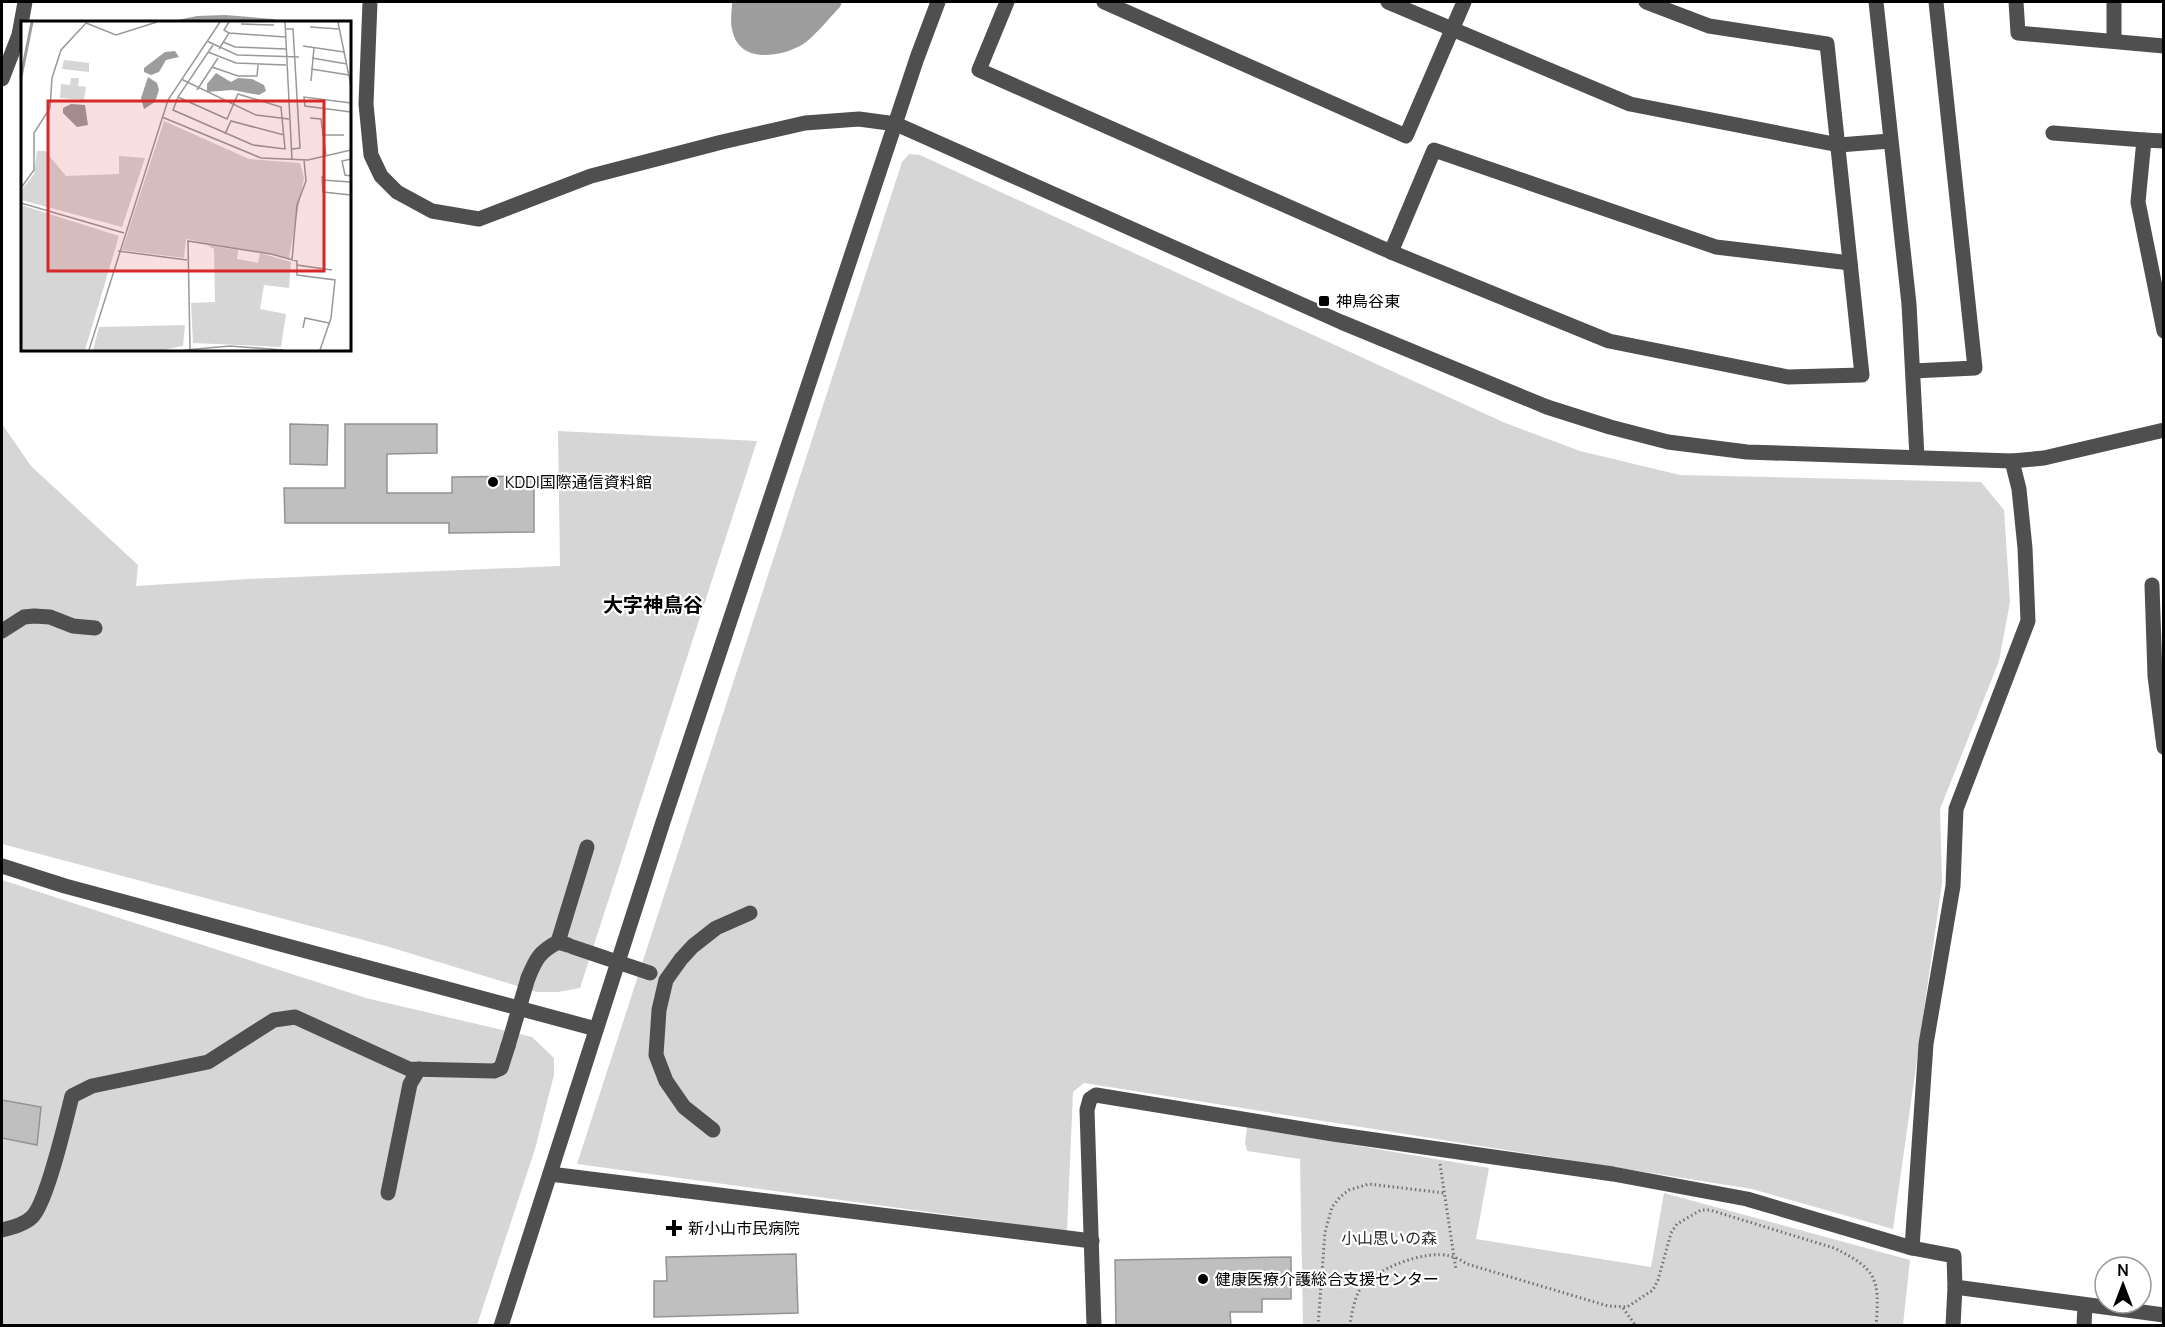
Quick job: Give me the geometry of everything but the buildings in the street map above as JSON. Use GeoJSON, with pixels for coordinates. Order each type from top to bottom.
{"type":"FeatureCollection","features":[{"type":"Feature","properties":{"kind":"street"},"geometry":{"type":"LineString","coordinates":[[22,21],[25,2]]}},
{"type":"Feature","properties":{"kind":"street"},"geometry":{"type":"LineString","coordinates":[[370,2],[366,104],[371,155],[381,176],[397,192],[432,211],[479,219],[591,176],[805,123],[859,119],[896,124],[1341,322],[1568,414],[1668,442],[1725,449],[1834,456],[2012,461],[2067,454],[2163,430]]}},
{"type":"Feature","properties":{"kind":"street"},"geometry":{"type":"LineString","coordinates":[[501,1326],[663,822],[917,58],[938,2]]}},
{"type":"Feature","properties":{"kind":"street"},"geometry":{"type":"LineString","coordinates":[[1007,2],[979,70],[1391,252],[1609,341],[1788,377],[1862,375],[1827,44],[1709,26],[1646,2]]}},
{"type":"Feature","properties":{"kind":"street"},"geometry":{"type":"LineString","coordinates":[[1104,2],[1406,136],[1464,2]]}},
{"type":"Feature","properties":{"kind":"street"},"geometry":{"type":"LineString","coordinates":[[1388,2],[1630,104],[1839,145],[1890,141]]}},
{"type":"Feature","properties":{"kind":"street"},"geometry":{"type":"LineString","coordinates":[[1876,2],[1909,304],[1917,457]]}},
{"type":"Feature","properties":{"kind":"street"},"geometry":{"type":"LineString","coordinates":[[1913,371],[1975,368],[1936,2]]}},
{"type":"Feature","properties":{"kind":"street"},"geometry":{"type":"LineString","coordinates":[[2016,2],[2018,33],[2163,46]]}},
{"type":"Feature","properties":{"kind":"street"},"geometry":{"type":"LineString","coordinates":[[2114,2],[2114,40]]}},
{"type":"Feature","properties":{"kind":"street"},"geometry":{"type":"LineString","coordinates":[[2,79],[21,24]]}},
{"type":"Feature","properties":{"kind":"street"},"geometry":{"type":"LineString","coordinates":[[2053,133],[2163,141]]}},
{"type":"Feature","properties":{"kind":"street"},"geometry":{"type":"LineString","coordinates":[[2144,140],[2138,202],[2157,263],[2163,331]]}},
{"type":"Feature","properties":{"kind":"street"},"geometry":{"type":"LineString","coordinates":[[1391,252],[1434,150],[1716,247],[1850,263]]}},
{"type":"Feature","properties":{"kind":"street"},"geometry":{"type":"LineString","coordinates":[[1912,1248],[1926,1044],[1953,886],[1956,809],[2028,621],[2025,548],[2019,489],[2012,461]]}},
{"type":"Feature","properties":{"kind":"street"},"geometry":{"type":"LineString","coordinates":[[2152,585],[2158,615],[2155,676],[2161,712],[2163,747]]}},
{"type":"Feature","properties":{"kind":"street"},"geometry":{"type":"LineString","coordinates":[[2,631],[24,617],[34,616],[50,617],[73,626],[95,628]]}},
{"type":"Feature","properties":{"kind":"street"},"geometry":{"type":"LineString","coordinates":[[558,942],[587,847]]}},
{"type":"Feature","properties":{"kind":"street"},"geometry":{"type":"LineString","coordinates":[[2,866],[66,886],[596,1029]]}},
{"type":"Feature","properties":{"kind":"street"},"geometry":{"type":"LineString","coordinates":[[713,1130],[684,1107],[666,1081],[656,1055],[659,1010],[666,980],[693,945],[716,928],[750,913]]}},
{"type":"Feature","properties":{"kind":"street"},"geometry":{"type":"LineString","coordinates":[[2,1230],[32,1218],[39,1205],[58,1151],[72,1096],[92,1086],[208,1062],[274,1020],[295,1017],[409,1069],[494,1071],[501,1068],[528,978],[537,957],[546,948],[558,942],[666,980]]}},
{"type":"Feature","properties":{"kind":"street"},"geometry":{"type":"LineString","coordinates":[[388,1193],[410,1083],[419,1070]]}},
{"type":"Feature","properties":{"kind":"street"},"geometry":{"type":"LineString","coordinates":[[1094,1326],[1087,1110],[1090,1099],[1096,1095],[1333,1134],[1613,1174],[1747,1198],[1912,1248],[1954,1256],[1953,1326]]}},
{"type":"Feature","properties":{"kind":"street"},"geometry":{"type":"LineString","coordinates":[[550,1174],[1092,1241]]}},
{"type":"Feature","properties":{"kind":"street"},"geometry":{"type":"LineString","coordinates":[[1955,1287],[2163,1314]]}},
{"type":"Feature","properties":{"kind":"street"},"geometry":{"type":"LineString","coordinates":[[2084,1326],[2085,1305]]}},
{"type":"Feature","properties":{"kind":"path"},"geometry":{"type":"LineString","coordinates":[[1440,1159],[1456,1270]]}},
{"type":"Feature","properties":{"kind":"path"},"geometry":{"type":"LineString","coordinates":[[1318,1326],[1325,1232],[1332,1207],[1340,1197],[1349,1190],[1369,1184],[1444,1193]]}},
{"type":"Feature","properties":{"kind":"path"},"geometry":{"type":"LineString","coordinates":[[1350,1326],[1358,1293],[1368,1280],[1390,1268],[1423,1256],[1448,1255],[1467,1263],[1608,1306],[1623,1307],[1633,1304],[1653,1290],[1671,1233],[1677,1224],[1701,1210],[1710,1210],[1834,1248],[1850,1256],[1866,1268],[1875,1282],[1879,1294],[1876,1326]]}},
{"type":"Feature","properties":{"kind":"path"},"geometry":{"type":"LineString","coordinates":[[1623,1307],[1636,1326]]}},
{"type":"Feature","properties":{"kind":"green space"},"geometry":{"type":"Polygon","coordinates":[[[909,154],[920,155],[1503,422],[1580,451],[1680,475],[1981,482],[2004,510],[2010,602],[1999,661],[1940,809],[1942,883],[1893,1229],[1752,1189],[1084,1083],[1073,1092],[1067,1231],[577,1164],[902,162],[909,154]]]}},
{"type":"Feature","properties":{"kind":"green space"},"geometry":{"type":"Polygon","coordinates":[[[2,424],[31,466],[138,565],[136,586],[560,566],[558,431],[757,441],[580,988],[558,992],[537,992],[386,946],[2,844],[2,424]]]}},
{"type":"Feature","properties":{"kind":"green space"},"geometry":{"type":"Polygon","coordinates":[[[2,880],[366,998],[532,1037],[554,1058],[554,1075],[535,1149],[477,1325],[2,1326],[2,880]]]}},
{"type":"Feature","properties":{"kind":"green space","name":"小山思いの森"},"geometry":{"type":"Polygon","coordinates":[[[1247,1127],[1489,1168],[1476,1239],[1651,1267],[1664,1193],[1910,1260],[1903,1325],[1303,1325],[1300,1159],[1247,1151],[1245,1143],[1247,1127]]]}},
{"type":"Feature","properties":{"kind":"shaded area"},"geometry":{"type":"Polygon","coordinates":[[[732,2],[842,2],[815,34],[804,43],[781,53],[760,55],[742,48],[736,40],[731,26],[732,2]]]}},
{"type":"Feature","properties":{"kind":"shaded area"},"geometry":{"type":"Polygon","coordinates":[[[225,15],[278,21],[173,21],[197,16],[225,15]]]}},
{"type":"Feature","properties":{"kind":"place","name":"神鳥谷東"},"geometry":{"type":"Point","coordinates":[1324,301]}},
{"type":"Feature","properties":{"kind":"place","name":"KDDI国際通信資料館"},"geometry":{"type":"Point","coordinates":[493,482]}},
{"type":"Feature","properties":{"kind":"place","name":"新小山市民病院"},"geometry":{"type":"Point","coordinates":[674,1228]}},
{"type":"Feature","properties":{"kind":"place","name":"健康医療介護総合支援センター"},"geometry":{"type":"Point","coordinates":[1203,1279]}},
{"type":"Feature","properties":{"kind":"district","name":"大字神鳥谷"},"geometry":{"type":"Point","coordinates":[653,605]}}]}
